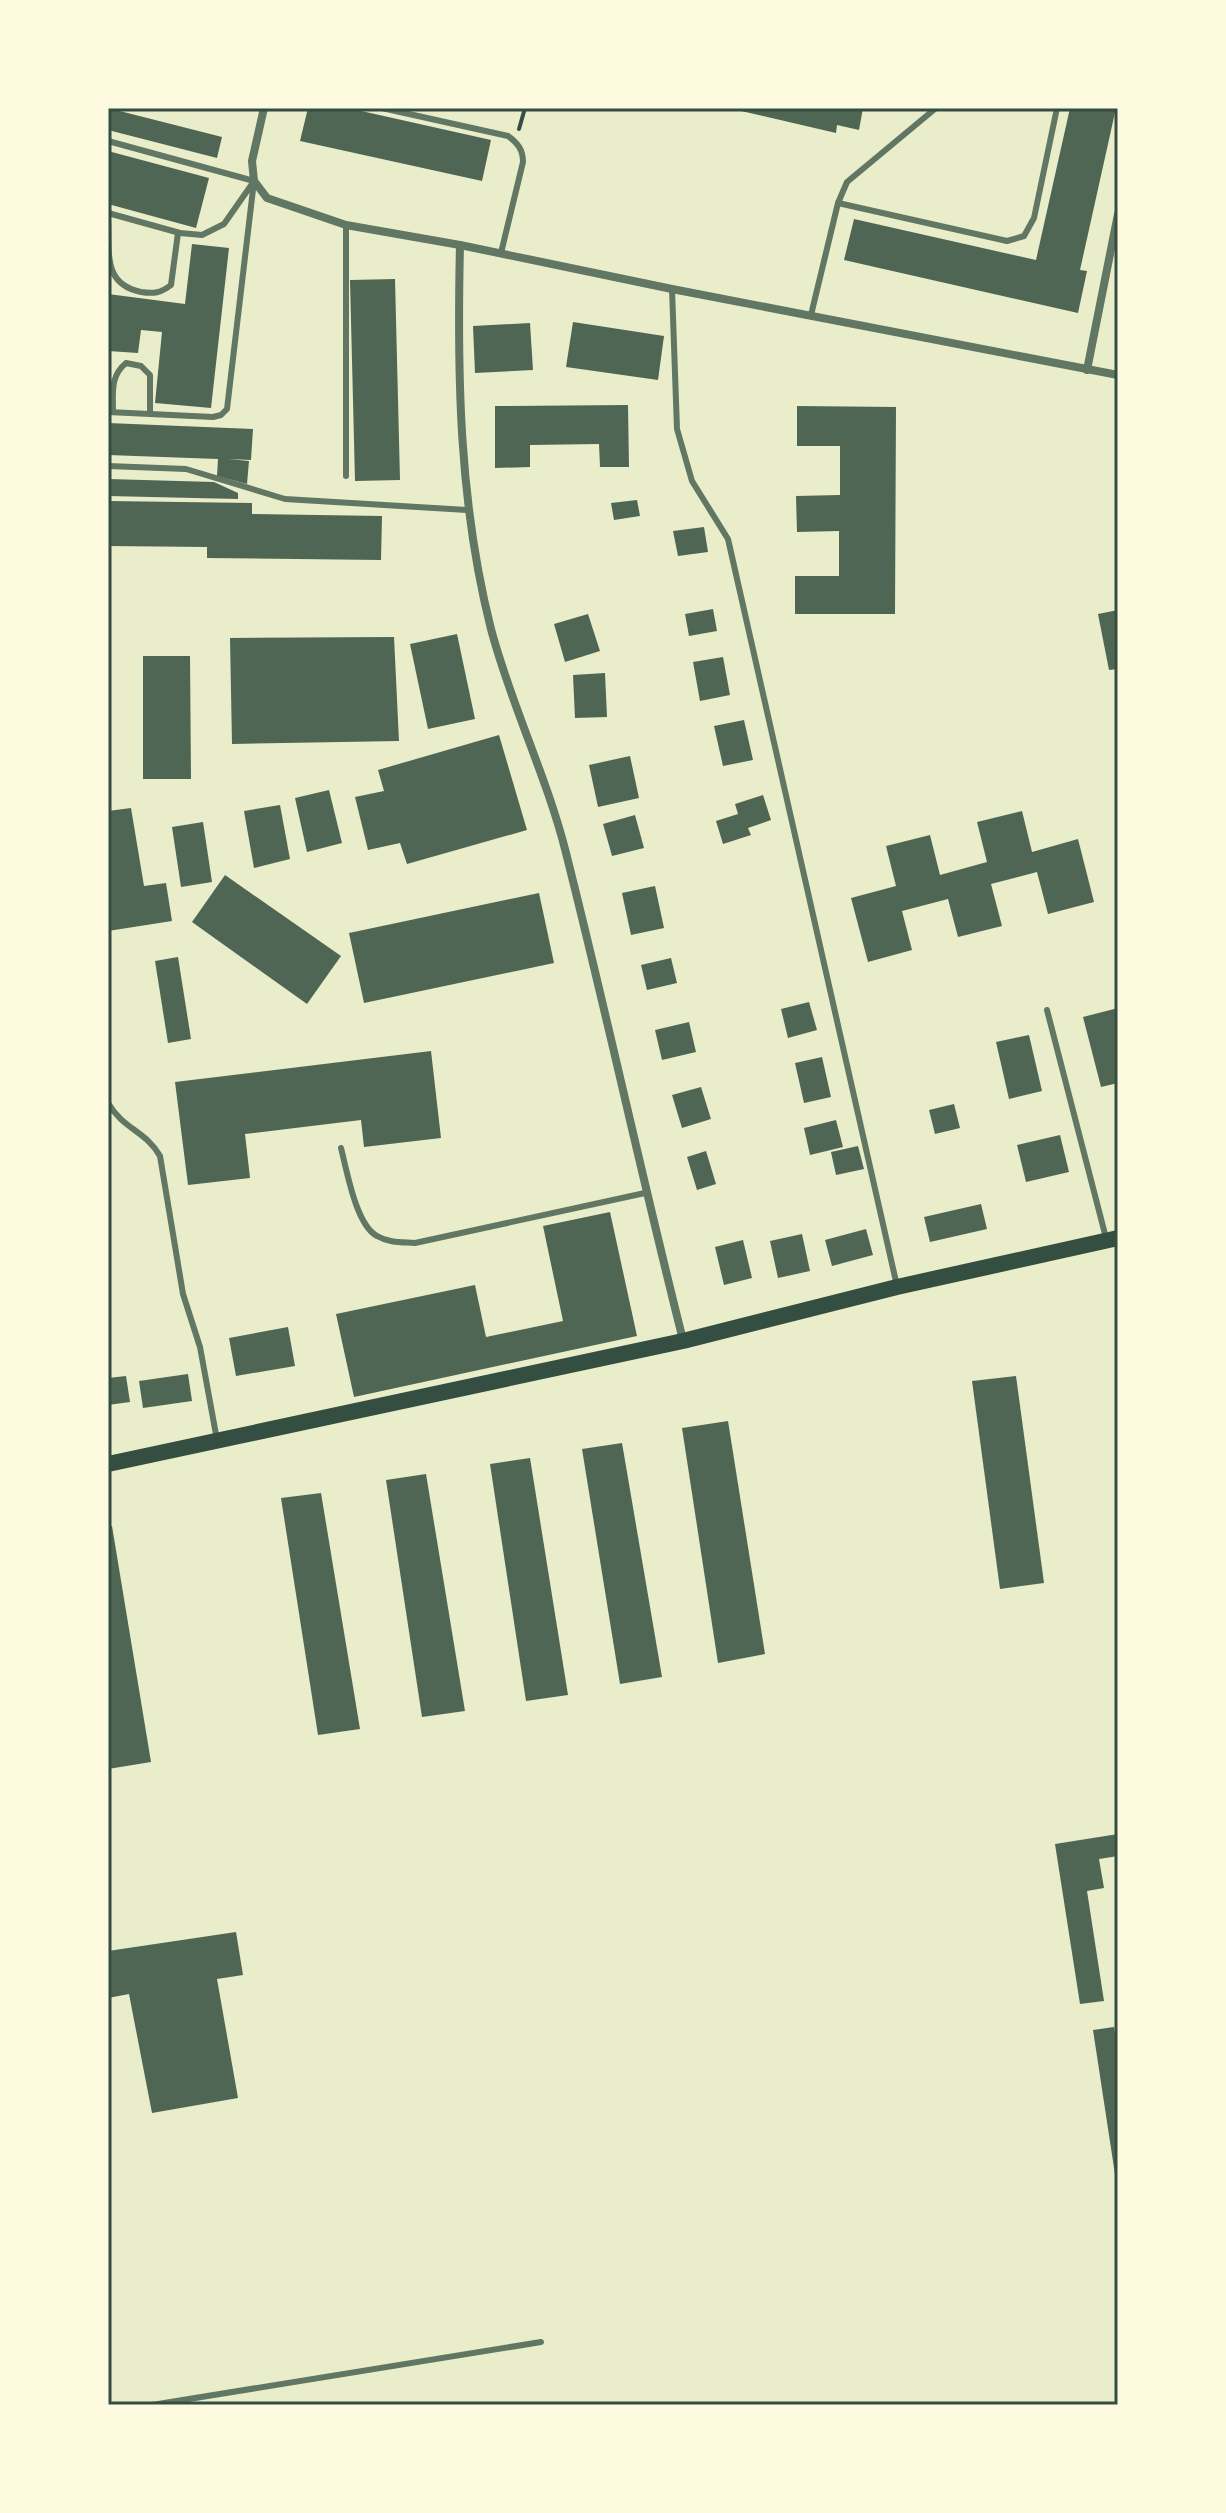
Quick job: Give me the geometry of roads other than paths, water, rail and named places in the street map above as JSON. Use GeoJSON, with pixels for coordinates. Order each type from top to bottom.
{"type":"FeatureCollection","features":[{"type":"Feature","properties":{"kind":"main road"},"geometry":{"type":"LineString","coordinates":[[108,1464],[683,1341],[897,1287],[1112,1240]]}},
{"type":"Feature","properties":{"kind":"street"},"geometry":{"type":"LineString","coordinates":[[264,108],[252,161],[254,181],[267,198],[346,225],[1118,375]]}},
{"type":"Feature","properties":{"kind":"street"},"geometry":{"type":"LineString","coordinates":[[1087,370],[1118,214]]}},
{"type":"Feature","properties":{"kind":"street"},"geometry":{"type":"LineString","coordinates":[[460,245],[458,355],[467,510],[491,630],[565,849],[645,1193],[683,1341]]}},
{"type":"Feature","properties":{"kind":"lane"},"geometry":{"type":"LineString","coordinates":[[382,108],[508,136],[515,141],[523,154],[523,162],[501,253]]}},
{"type":"Feature","properties":{"kind":"lane"},"geometry":{"type":"LineString","coordinates":[[811,315],[838,203],[847,182],[936,108]]}},
{"type":"Feature","properties":{"kind":"lane"},"geometry":{"type":"LineString","coordinates":[[838,203],[1007,241],[1024,236],[1034,218],[1057,108]]}},
{"type":"Feature","properties":{"kind":"lane"},"geometry":{"type":"LineString","coordinates":[[108,141],[254,181]]}},
{"type":"Feature","properties":{"kind":"lane"},"geometry":{"type":"LineString","coordinates":[[108,213],[178,233],[202,235],[224,224],[254,181]]}},
{"type":"Feature","properties":{"kind":"lane"},"geometry":{"type":"LineString","coordinates":[[150,414],[150,375],[141,366],[126,363],[116,371],[110,412],[150,414],[213,417],[227,409],[254,181]]}},
{"type":"Feature","properties":{"kind":"lane"},"geometry":{"type":"LineString","coordinates":[[108,220],[113,276],[123,287],[145,292],[161,292],[171,285],[178,233]]}},
{"type":"Feature","properties":{"kind":"lane"},"geometry":{"type":"LineString","coordinates":[[346,225],[346,476]]}},
{"type":"Feature","properties":{"kind":"lane"},"geometry":{"type":"LineString","coordinates":[[672,289],[677,429],[692,481],[728,539],[897,1287]]}},
{"type":"Feature","properties":{"kind":"lane"},"geometry":{"type":"LineString","coordinates":[[108,466],[186,469],[285,499],[467,510]]}},
{"type":"Feature","properties":{"kind":"lane"},"geometry":{"type":"LineString","coordinates":[[1047,1010],[1112,1240]]}},
{"type":"Feature","properties":{"kind":"lane"},"geometry":{"type":"LineString","coordinates":[[108,1103],[117,1119],[152,1142],[160,1156],[183,1294],[200,1347],[217,1440]]}},
{"type":"Feature","properties":{"kind":"lane"},"geometry":{"type":"LineString","coordinates":[[341,1148],[362,1220],[374,1235],[391,1242],[415,1243],[645,1193]]}},
{"type":"Feature","properties":{"kind":"lane"},"geometry":{"type":"LineString","coordinates":[[152,2405],[541,2342]]}}]}
